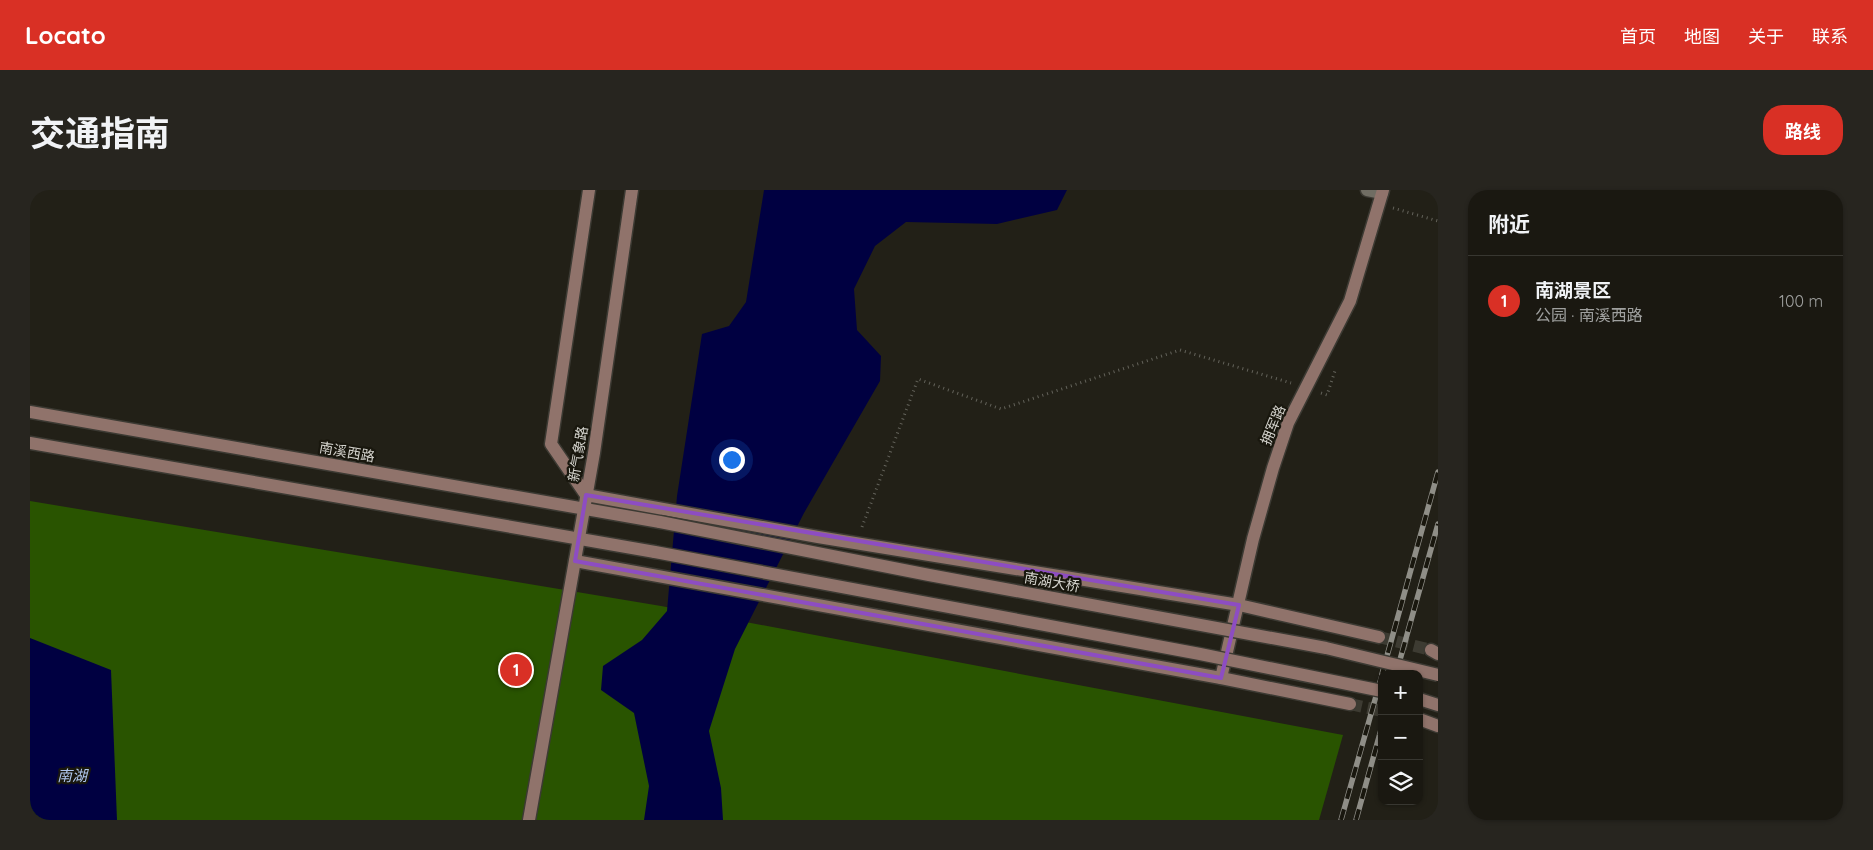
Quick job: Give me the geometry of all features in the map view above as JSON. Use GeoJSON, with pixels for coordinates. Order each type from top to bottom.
{"type":"FeatureCollection","features":[{"type":"Feature","properties":{"kind":"main road","name":"新气象路"},"geometry":{"type":"LineString","coordinates":[[586,495],[551,444],[589,190]]}},
{"type":"Feature","properties":{"kind":"main road","name":"新气象路"},"geometry":{"type":"LineString","coordinates":[[586,495],[632,190]]}},
{"type":"Feature","properties":{"kind":"main road","name":"拥军路"},"geometry":{"type":"LineString","coordinates":[[1221,678],[1256,530],[1288,423],[1350,301],[1383,192]]}},
{"type":"Feature","properties":{"kind":"main road","name":"南溪西路"},"geometry":{"type":"LineString","coordinates":[[30,412],[660,522]]}},
{"type":"Feature","properties":{"kind":"main road"},"geometry":{"type":"LineString","coordinates":[[30,443],[655,552],[1190,652],[1378,690]]}},
{"type":"Feature","properties":{"kind":"main road"},"geometry":{"type":"LineString","coordinates":[[529,820],[586,495],[661,507],[818,537],[1239,605],[1379,637]]}},
{"type":"Feature","properties":{"kind":"main road","name":"南湖大桥"},"geometry":{"type":"LineString","coordinates":[[660,522],[929,575],[1326,648],[1438,675]]}},
{"type":"Feature","properties":{"kind":"main road"},"geometry":{"type":"LineString","coordinates":[[575,561],[1221,678],[1350,704]]}},
{"type":"Feature","properties":{"kind":"main road"},"geometry":{"type":"LineString","coordinates":[[1423,700],[1438,705]]}},
{"type":"Feature","properties":{"kind":"main road"},"geometry":{"type":"LineString","coordinates":[[1423,720],[1438,726]]}},
{"type":"Feature","properties":{"kind":"street","name":"拥军路"},"geometry":{"type":"LineString","coordinates":[[1367,190],[1383,192]]}},
{"type":"Feature","properties":{"kind":"path"},"geometry":{"type":"LineString","coordinates":[[1389,207],[1438,221]]}},
{"type":"Feature","properties":{"kind":"path"},"geometry":{"type":"LineString","coordinates":[[856,543],[918,379],[1001,409],[1180,350],[1300,386]]}},
{"type":"Feature","properties":{"kind":"path"},"geometry":{"type":"LineString","coordinates":[[1318,392],[1327,395],[1336,366]]}},
{"type":"Feature","properties":{"kind":"highlighted area"},"geometry":{"type":"Polygon","coordinates":[[[586,495],[1239,605],[1221,678],[575,561],[586,495]]]}},
{"type":"Feature","properties":{"kind":"green space"},"geometry":{"type":"Polygon","coordinates":[[[30,501],[661,606],[1343,735],[1319,820],[30,820],[30,501]]]}},
{"type":"Feature","properties":{"kind":"water"},"geometry":{"type":"Polygon","coordinates":[[[764,190],[1067,190],[1057,210],[997,224],[906,222],[875,246],[854,289],[857,330],[881,356],[880,381],[804,513],[735,649],[709,731],[721,788],[723,820],[644,820],[649,786],[634,713],[601,690],[603,666],[642,640],[667,611],[677,496],[702,334],[729,326],[746,302],[764,190]]]}},
{"type":"Feature","properties":{"kind":"water","name":"南湖"},"geometry":{"type":"Polygon","coordinates":[[[30,638],[111,670],[117,820],[30,820],[30,638]]]}},
{"type":"Feature","properties":{"kind":"tunnel"},"geometry":{"type":"LineString","coordinates":[[1379,637],[1431,650]]}},
{"type":"Feature","properties":{"kind":"tunnel"},"geometry":{"type":"LineString","coordinates":[[1350,704],[1378,710]]}},
{"type":"Feature","properties":{"kind":"railway"},"geometry":{"type":"LineString","coordinates":[[1383,670],[1438,472]]}},
{"type":"Feature","properties":{"kind":"railway"},"geometry":{"type":"LineString","coordinates":[[1397,670],[1438,524]]}},
{"type":"Feature","properties":{"kind":"railway"},"geometry":{"type":"LineString","coordinates":[[1341,820],[1378,689]]}},
{"type":"Feature","properties":{"kind":"railway"},"geometry":{"type":"LineString","coordinates":[[1356,820],[1378,740]]}},
{"type":"Feature","properties":{"kind":"place","name":"南湖景区"},"geometry":{"type":"Point","coordinates":[516,670]}}]}
